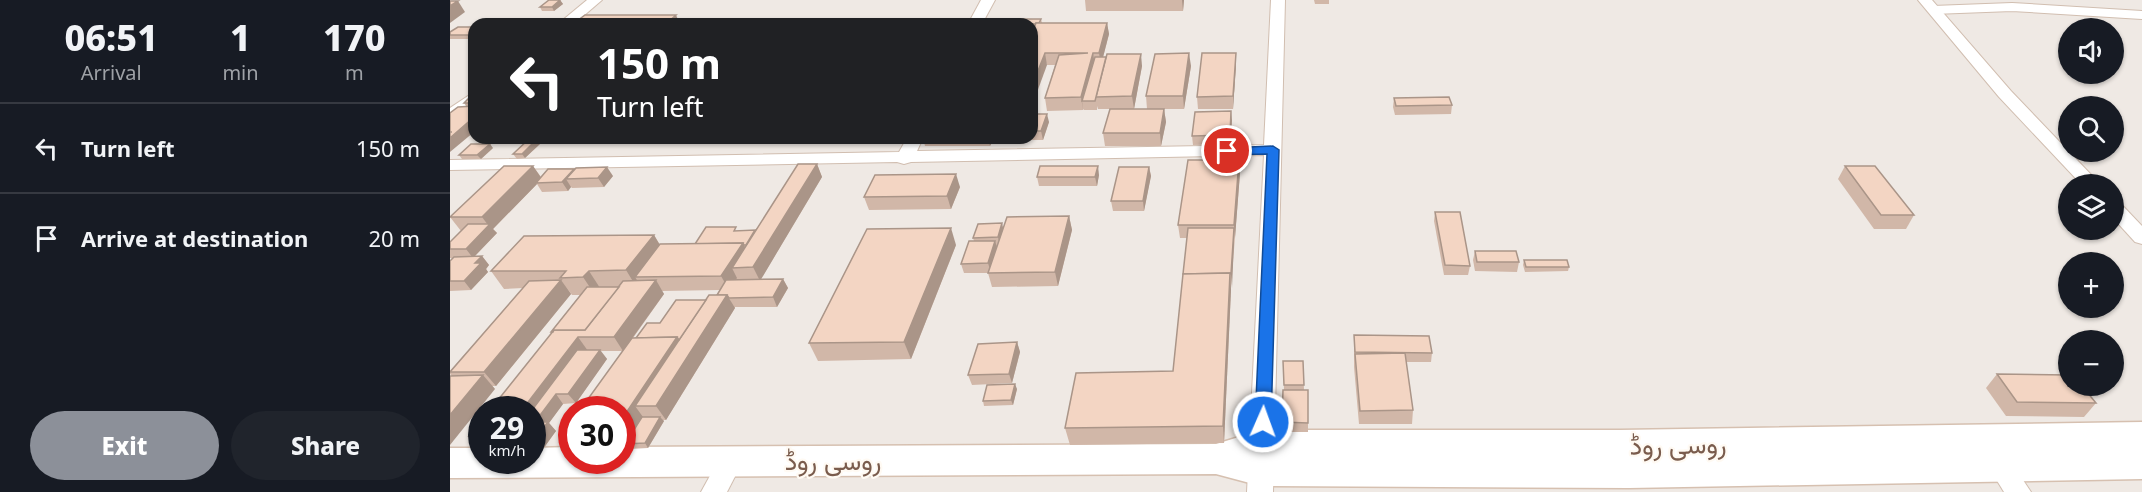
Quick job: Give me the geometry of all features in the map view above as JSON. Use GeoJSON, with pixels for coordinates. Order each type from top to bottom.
{"type":"FeatureCollection","features":[{"type":"Feature","properties":{"kind":"main road","name":"روسی روڈ"},"geometry":{"type":"LineString","coordinates":[[1261,470],[1620,445],[2142,436]]}},
{"type":"Feature","properties":{"kind":"main road","name":"روسی روڈ"},"geometry":{"type":"LineString","coordinates":[[450,463],[1216,459],[1261,470],[2009,479],[2142,464]]}},
{"type":"Feature","properties":{"kind":"street"},"geometry":{"type":"LineString","coordinates":[[572,18],[595,0]]}},
{"type":"Feature","properties":{"kind":"street"},"geometry":{"type":"LineString","coordinates":[[978,18],[988,0]]}},
{"type":"Feature","properties":{"kind":"street"},"geometry":{"type":"LineString","coordinates":[[1261,470],[1278,0]]}},
{"type":"Feature","properties":{"kind":"street"},"geometry":{"type":"LineString","coordinates":[[1929,5],[2004,94],[2081,174]]}},
{"type":"Feature","properties":{"kind":"street"},"geometry":{"type":"LineString","coordinates":[[450,117],[468,102]]}},
{"type":"Feature","properties":{"kind":"street"},"geometry":{"type":"LineString","coordinates":[[904,159],[912,144]]}},
{"type":"Feature","properties":{"kind":"street"},"geometry":{"type":"LineString","coordinates":[[450,165],[904,159],[1273,150]]}},
{"type":"Feature","properties":{"kind":"street"},"geometry":{"type":"LineString","coordinates":[[2124,219],[2142,238]]}},
{"type":"Feature","properties":{"kind":"street"},"geometry":{"type":"LineString","coordinates":[[714,492],[731,461]]}},
{"type":"Feature","properties":{"kind":"lane"},"geometry":{"type":"LineString","coordinates":[[1929,5],[2142,15]]}},
{"type":"Feature","properties":{"kind":"shaded area"},"geometry":{"type":"Polygon","coordinates":[[[450,0],[2142,0],[2142,492],[450,492],[450,0]]]}},
{"type":"Feature","properties":{"kind":"building"},"geometry":{"type":"Polygon","coordinates":[[[549,0],[560,0],[552,7],[540,7],[549,0]]]}},
{"type":"Feature","properties":{"kind":"building"},"geometry":{"type":"Polygon","coordinates":[[[585,15],[676,15],[673,18],[581,18],[585,15]]]}},
{"type":"Feature","properties":{"kind":"building"},"geometry":{"type":"Polygon","coordinates":[[[1038,23],[1107,23],[1099,53],[1093,53],[1081,97],[1045,98],[1059,55],[1088,53],[1045,53],[1038,71],[1038,23]]]}},
{"type":"Feature","properties":{"kind":"building"},"geometry":{"type":"Polygon","coordinates":[[[458,27],[468,27],[468,35],[450,35],[450,32],[458,27]]]}},
{"type":"Feature","properties":{"kind":"building"},"geometry":{"type":"Polygon","coordinates":[[[1189,53],[1183,96],[1146,96],[1155,54],[1189,53]]]}},
{"type":"Feature","properties":{"kind":"building"},"geometry":{"type":"Polygon","coordinates":[[[1202,53],[1236,53],[1233,96],[1197,97],[1202,53]]]}},
{"type":"Feature","properties":{"kind":"building"},"geometry":{"type":"Polygon","coordinates":[[[1107,54],[1141,54],[1132,96],[1096,97],[1107,54]]]}},
{"type":"Feature","properties":{"kind":"building"},"geometry":{"type":"Polygon","coordinates":[[[1095,57],[1106,57],[1095,101],[1082,101],[1095,57]]]}},
{"type":"Feature","properties":{"kind":"building"},"geometry":{"type":"Polygon","coordinates":[[[1449,97],[1452,105],[1396,106],[1394,98],[1449,97]]]}},
{"type":"Feature","properties":{"kind":"building"},"geometry":{"type":"Polygon","coordinates":[[[468,106],[468,122],[450,138],[450,113],[458,107],[468,106]]]}},
{"type":"Feature","properties":{"kind":"building"},"geometry":{"type":"Polygon","coordinates":[[[1110,109],[1164,109],[1160,133],[1103,133],[1110,109]]]}},
{"type":"Feature","properties":{"kind":"building"},"geometry":{"type":"Polygon","coordinates":[[[1231,111],[1230,135],[1192,136],[1195,112],[1231,111]]]}},
{"type":"Feature","properties":{"kind":"building"},"geometry":{"type":"Polygon","coordinates":[[[1038,114],[1047,114],[1041,131],[1038,131],[1038,114]]]}},
{"type":"Feature","properties":{"kind":"building"},"geometry":{"type":"Polygon","coordinates":[[[471,144],[490,144],[477,155],[459,155],[471,144]]]}},
{"type":"Feature","properties":{"kind":"building"},"geometry":{"type":"Polygon","coordinates":[[[524,144],[532,144],[522,154],[513,154],[524,144]]]}},
{"type":"Feature","properties":{"kind":"building"},"geometry":{"type":"Polygon","coordinates":[[[1188,160],[1239,160],[1234,225],[1178,225],[1188,160]]]}},
{"type":"Feature","properties":{"kind":"building"},"geometry":{"type":"Polygon","coordinates":[[[798,164],[817,164],[753,267],[732,268],[798,164]]]}},
{"type":"Feature","properties":{"kind":"building"},"geometry":{"type":"Polygon","coordinates":[[[504,166],[533,166],[482,217],[450,217],[504,166]]]}},
{"type":"Feature","properties":{"kind":"building"},"geometry":{"type":"Polygon","coordinates":[[[1040,166],[1098,166],[1095,177],[1037,177],[1040,166]]]}},
{"type":"Feature","properties":{"kind":"building"},"geometry":{"type":"Polygon","coordinates":[[[1845,166],[1875,166],[1914,215],[1881,215],[1845,166]]]}},
{"type":"Feature","properties":{"kind":"building"},"geometry":{"type":"Polygon","coordinates":[[[607,167],[598,178],[566,179],[576,168],[607,167]]]}},
{"type":"Feature","properties":{"kind":"building"},"geometry":{"type":"Polygon","coordinates":[[[1119,167],[1149,167],[1143,201],[1111,201],[1119,167]]]}},
{"type":"Feature","properties":{"kind":"building"},"geometry":{"type":"Polygon","coordinates":[[[548,169],[574,169],[562,182],[536,183],[548,169]]]}},
{"type":"Feature","properties":{"kind":"building"},"geometry":{"type":"Polygon","coordinates":[[[956,174],[947,196],[864,197],[875,175],[956,174]]]}},
{"type":"Feature","properties":{"kind":"building"},"geometry":{"type":"Polygon","coordinates":[[[1435,212],[1460,212],[1470,266],[1445,265],[1435,212]]]}},
{"type":"Feature","properties":{"kind":"building"},"geometry":{"type":"Polygon","coordinates":[[[1069,216],[1055,272],[988,273],[1007,217],[1069,216]]]}},
{"type":"Feature","properties":{"kind":"building"},"geometry":{"type":"Polygon","coordinates":[[[1002,223],[998,237],[973,238],[978,224],[1002,223]]]}},
{"type":"Feature","properties":{"kind":"building"},"geometry":{"type":"Polygon","coordinates":[[[468,224],[490,224],[466,249],[450,249],[450,242],[468,224]]]}},
{"type":"Feature","properties":{"kind":"building"},"geometry":{"type":"Polygon","coordinates":[[[706,227],[736,227],[734,231],[755,230],[746,245],[743,243],[695,244],[706,227]]]}},
{"type":"Feature","properties":{"kind":"building"},"geometry":{"type":"Polygon","coordinates":[[[951,228],[904,342],[809,343],[867,229],[951,228]]]}},
{"type":"Feature","properties":{"kind":"building"},"geometry":{"type":"Polygon","coordinates":[[[1188,228],[1234,228],[1231,274],[1183,274],[1188,228]]]}},
{"type":"Feature","properties":{"kind":"building"},"geometry":{"type":"Polygon","coordinates":[[[654,235],[626,270],[589,271],[583,277],[560,278],[566,271],[491,271],[524,236],[654,235]]]}},
{"type":"Feature","properties":{"kind":"building"},"geometry":{"type":"Polygon","coordinates":[[[969,241],[995,241],[988,263],[961,264],[969,241]]]}},
{"type":"Feature","properties":{"kind":"building"},"geometry":{"type":"Polygon","coordinates":[[[743,243],[721,276],[635,277],[660,244],[743,243]]]}},
{"type":"Feature","properties":{"kind":"building"},"geometry":{"type":"Polygon","coordinates":[[[1475,251],[1516,251],[1519,262],[1477,262],[1475,251]]]}},
{"type":"Feature","properties":{"kind":"building"},"geometry":{"type":"Polygon","coordinates":[[[482,256],[475,263],[481,263],[464,281],[450,281],[450,261],[454,257],[482,256]]]}},
{"type":"Feature","properties":{"kind":"building"},"geometry":{"type":"Polygon","coordinates":[[[1524,260],[1567,260],[1569,267],[1526,267],[1524,260]]]}},
{"type":"Feature","properties":{"kind":"building"},"geometry":{"type":"Polygon","coordinates":[[[1230,273],[1223,426],[1065,428],[1076,373],[1173,371],[1183,274],[1230,273]]]}},
{"type":"Feature","properties":{"kind":"building"},"geometry":{"type":"Polygon","coordinates":[[[783,279],[773,297],[729,298],[727,295],[717,295],[726,280],[783,279]]]}},
{"type":"Feature","properties":{"kind":"building"},"geometry":{"type":"Polygon","coordinates":[[[561,280],[484,372],[450,372],[529,281],[561,280]]]}},
{"type":"Feature","properties":{"kind":"building"},"geometry":{"type":"Polygon","coordinates":[[[656,280],[614,337],[578,337],[533,396],[501,396],[554,330],[585,330],[623,281],[656,280]]]}},
{"type":"Feature","properties":{"kind":"building"},"geometry":{"type":"Polygon","coordinates":[[[587,287],[619,287],[585,330],[554,330],[551,332],[587,287]]]}},
{"type":"Feature","properties":{"kind":"building"},"geometry":{"type":"Polygon","coordinates":[[[709,295],[727,295],[656,406],[636,404],[709,295]]]}},
{"type":"Feature","properties":{"kind":"building"},"geometry":{"type":"Polygon","coordinates":[[[676,300],[706,300],[679,340],[677,337],[636,338],[647,323],[660,323],[676,300]]]}},
{"type":"Feature","properties":{"kind":"building"},"geometry":{"type":"Polygon","coordinates":[[[1354,335],[1429,336],[1432,353],[1355,352],[1354,335]]]}},
{"type":"Feature","properties":{"kind":"building"},"geometry":{"type":"Polygon","coordinates":[[[677,337],[636,398],[636,396],[590,396],[632,338],[677,337]]]}},
{"type":"Feature","properties":{"kind":"building"},"geometry":{"type":"Polygon","coordinates":[[[1017,342],[1009,374],[968,375],[978,344],[1017,342]]]}},
{"type":"Feature","properties":{"kind":"building"},"geometry":{"type":"Polygon","coordinates":[[[577,350],[600,350],[568,394],[556,394],[546,407],[546,396],[542,396],[577,350]]]}},
{"type":"Feature","properties":{"kind":"building"},"geometry":{"type":"Polygon","coordinates":[[[1405,353],[1413,410],[1360,411],[1355,354],[1405,353]]]}},
{"type":"Feature","properties":{"kind":"building"},"geometry":{"type":"Polygon","coordinates":[[[1283,361],[1303,361],[1304,385],[1284,385],[1283,361]]]}},
{"type":"Feature","properties":{"kind":"building"},"geometry":{"type":"Polygon","coordinates":[[[1997,374],[2058,375],[2058,396],[2090,396],[2096,403],[2017,402],[1997,374]]]}},
{"type":"Feature","properties":{"kind":"building"},"geometry":{"type":"Polygon","coordinates":[[[483,375],[450,415],[450,376],[483,375]]]}},
{"type":"Feature","properties":{"kind":"building"},"geometry":{"type":"Polygon","coordinates":[[[1015,384],[1011,400],[983,401],[987,385],[1015,384]]]}},
{"type":"Feature","properties":{"kind":"building"},"geometry":{"type":"Polygon","coordinates":[[[1283,390],[1308,390],[1308,423],[1282,422],[1283,390]]]}},
{"type":"Feature","properties":{"kind":"building"},"geometry":{"type":"Polygon","coordinates":[[[642,417],[660,417],[645,443],[636,443],[636,427],[642,417]]]}},
{"type":"Feature","properties":{"kind":"route"},"geometry":{"type":"LineString","coordinates":[[1227,151],[1273,150],[1263,422]]}}]}
